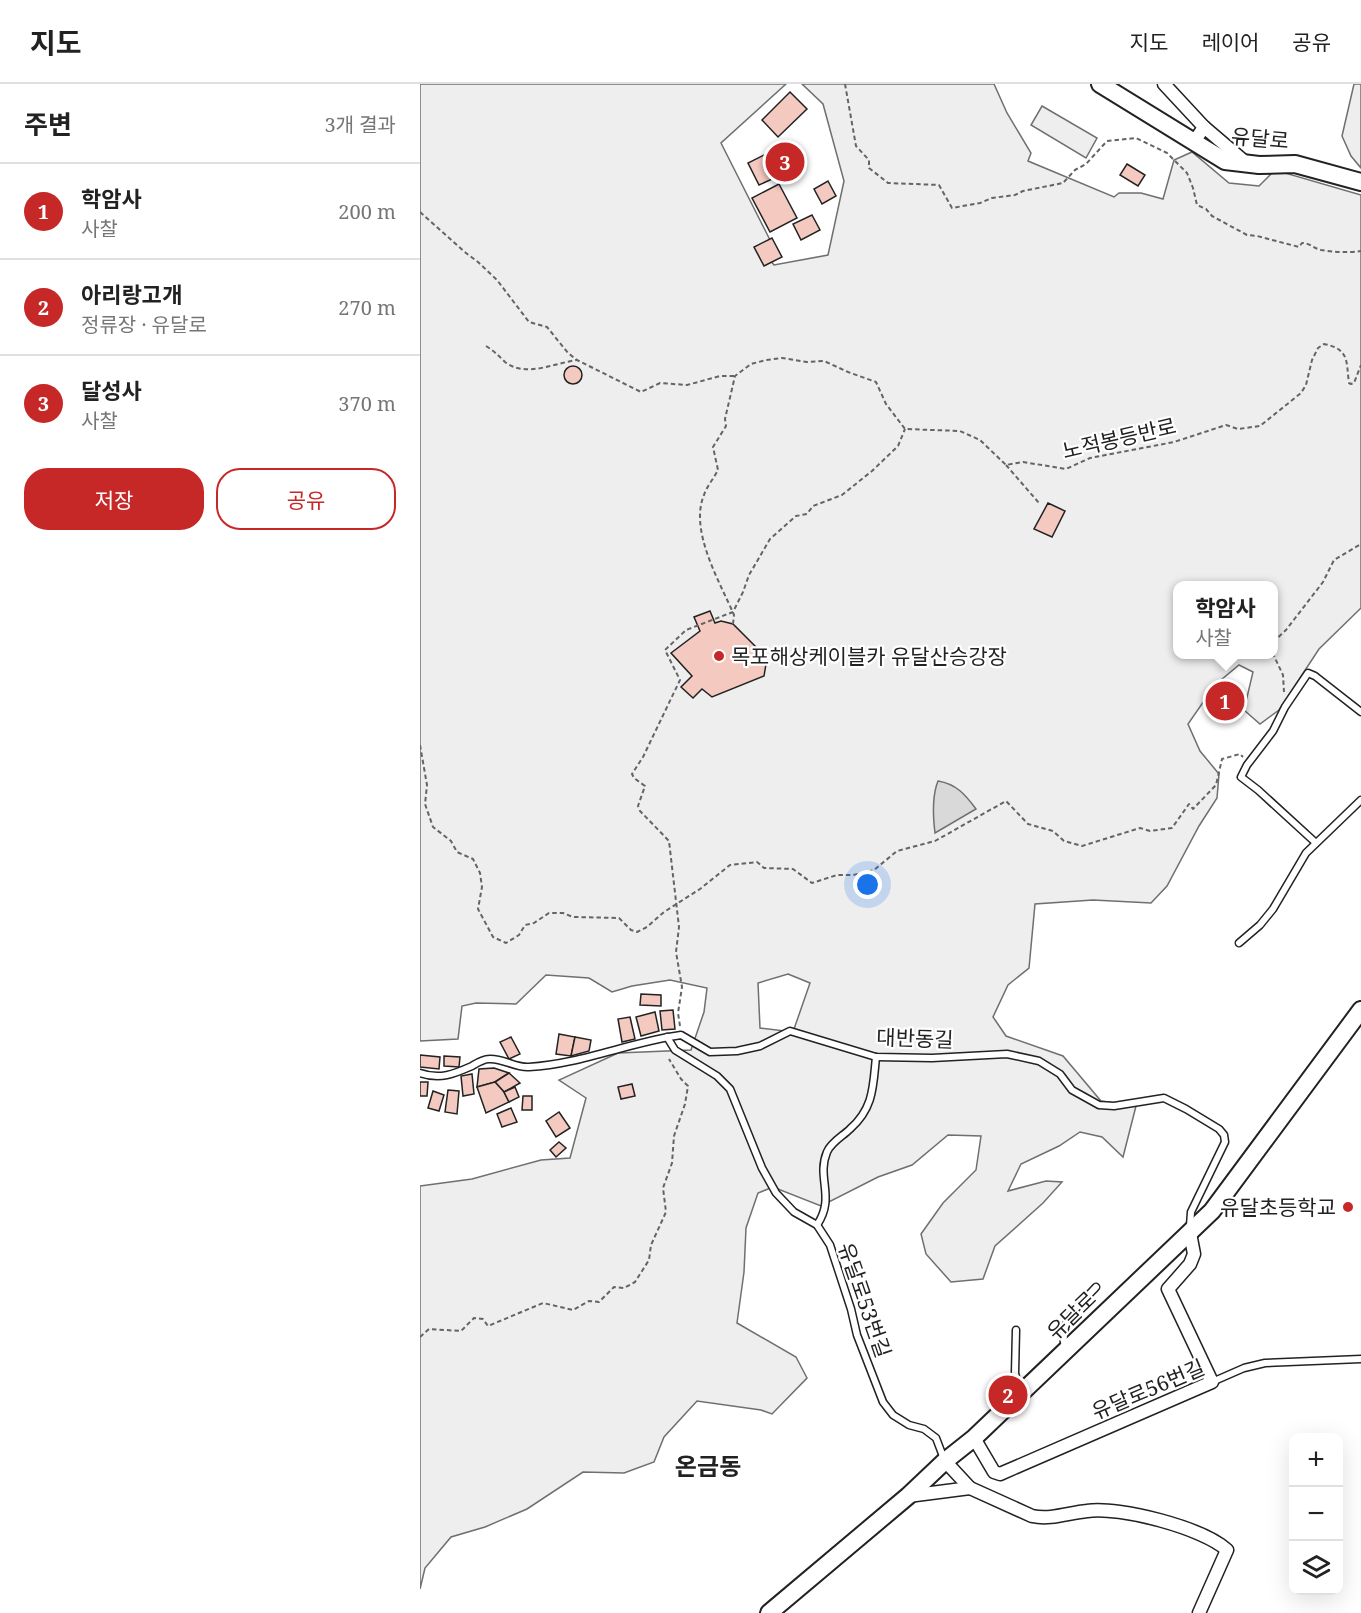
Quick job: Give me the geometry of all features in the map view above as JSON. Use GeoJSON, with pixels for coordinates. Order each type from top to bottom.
{"type":"FeatureCollection","features":[{"type":"Feature","properties":{"kind":"street","name":"유달로"},"geometry":{"type":"LineString","coordinates":[[1100,84],[1226,161],[1259,165],[1295,164],[1361,182]]}},
{"type":"Feature","properties":{"kind":"street"},"geometry":{"type":"LineString","coordinates":[[1164,84],[1204,127],[1245,162]]}},
{"type":"Feature","properties":{"kind":"street"},"geometry":{"type":"LineString","coordinates":[[1194,142],[1204,127]]}},
{"type":"Feature","properties":{"kind":"street","name":"유달로"},"geometry":{"type":"LineString","coordinates":[[769,1613],[974,1438],[1212,1211],[1361,1010]]}},
{"type":"Feature","properties":{"kind":"street"},"geometry":{"type":"LineString","coordinates":[[1190,1233],[1194,1254],[1190,1264],[1168,1289],[1212,1382]]}},
{"type":"Feature","properties":{"kind":"street","name":"유달로56번길"},"geometry":{"type":"LineString","coordinates":[[974,1438],[994,1472],[1000,1474],[1212,1382]]}},
{"type":"Feature","properties":{"kind":"street"},"geometry":{"type":"LineString","coordinates":[[945,1461],[970,1488],[1040,1518],[1065,1516],[1087,1510],[1130,1512],[1218,1541],[1227,1550],[1199,1613]]}},
{"type":"Feature","properties":{"kind":"street"},"geometry":{"type":"LineString","coordinates":[[908,1496],[970,1488]]}},
{"type":"Feature","properties":{"kind":"lane"},"geometry":{"type":"LineString","coordinates":[[1316,843],[1241,777],[1308,673],[1361,712]]}},
{"type":"Feature","properties":{"kind":"lane"},"geometry":{"type":"LineString","coordinates":[[1239,943],[1260,925],[1273,909],[1302,859],[1361,800]]}},
{"type":"Feature","properties":{"kind":"lane","name":"대반동길"},"geometry":{"type":"LineString","coordinates":[[682,1035],[710,1052],[737,1051],[760,1046],[790,1031],[876,1057],[932,1058],[1007,1054],[1039,1061],[1060,1074],[1072,1090],[1099,1105],[1114,1106],[1164,1098],[1219,1128],[1224,1135],[1225,1142],[1191,1212],[1190,1233]]}},
{"type":"Feature","properties":{"kind":"lane"},"geometry":{"type":"LineString","coordinates":[[420,1073],[432,1078],[444,1077],[486,1058],[500,1059],[525,1067],[553,1064],[682,1035]]}},
{"type":"Feature","properties":{"kind":"lane","name":"유달로53번길"},"geometry":{"type":"LineString","coordinates":[[667,1037],[675,1050],[717,1076],[730,1089],[762,1168],[776,1193],[794,1212],[817,1225],[830,1245],[857,1335],[883,1402],[892,1415],[909,1425],[924,1429],[936,1438],[945,1461]]}},
{"type":"Feature","properties":{"kind":"lane"},"geometry":{"type":"LineString","coordinates":[[817,1225],[826,1209],[824,1170],[827,1152],[836,1140],[850,1130],[865,1114],[872,1097],[876,1057]]}},
{"type":"Feature","properties":{"kind":"lane"},"geometry":{"type":"LineString","coordinates":[[1066,1351],[1062,1339],[1065,1323],[1096,1287]]}},
{"type":"Feature","properties":{"kind":"lane"},"geometry":{"type":"LineString","coordinates":[[1016,1330],[1015,1373],[1020,1394]]}},
{"type":"Feature","properties":{"kind":"lane","name":"유달로56번길"},"geometry":{"type":"LineString","coordinates":[[1212,1382],[1244,1368],[1266,1363],[1361,1359]]}},
{"type":"Feature","properties":{"kind":"path"},"geometry":{"type":"LineString","coordinates":[[845,84],[856,146],[869,160],[869,168],[888,183],[939,185],[952,208],[1063,183],[1075,170],[1086,164],[1107,141],[1136,138],[1167,153],[1187,173],[1194,188],[1197,205],[1206,208],[1212,216],[1247,235],[1299,248],[1302,243],[1309,243],[1317,249],[1348,253],[1361,250]]}},
{"type":"Feature","properties":{"kind":"path"},"geometry":{"type":"LineString","coordinates":[[420,212],[496,280],[529,322],[547,327],[568,353],[577,360],[641,392],[660,383],[687,385],[720,376],[735,376],[751,364],[766,360],[782,358],[807,363],[824,361],[876,382],[886,404],[905,429]]}},
{"type":"Feature","properties":{"kind":"path","name":"노적봉등반로"},"geometry":{"type":"LineString","coordinates":[[1006,465],[1023,462],[1066,469],[1090,458],[1174,442],[1226,425],[1238,429],[1260,426],[1301,393],[1306,386],[1312,360],[1318,348],[1324,344],[1336,349],[1347,358],[1349,383],[1354,383],[1361,365]]}},
{"type":"Feature","properties":{"kind":"path"},"geometry":{"type":"LineString","coordinates":[[486,346],[506,363],[523,369],[540,369],[577,360]]}},
{"type":"Feature","properties":{"kind":"path"},"geometry":{"type":"LineString","coordinates":[[733,624],[733,612],[707,554],[700,524],[700,512],[704,494],[718,470],[713,447],[726,426],[725,419],[735,376]]}},
{"type":"Feature","properties":{"kind":"path"},"geometry":{"type":"LineString","coordinates":[[905,429],[960,431],[980,440],[1006,465],[1039,503]]}},
{"type":"Feature","properties":{"kind":"path"},"geometry":{"type":"LineString","coordinates":[[682,1035],[678,1013],[682,987],[676,952],[679,927],[669,841],[640,811],[638,806],[645,786],[632,774],[643,757],[680,680],[665,650],[686,630],[733,612],[749,575],[770,539],[796,516],[807,514],[813,506],[842,495],[872,471],[898,446],[905,429]]}},
{"type":"Feature","properties":{"kind":"path"},"geometry":{"type":"LineString","coordinates":[[1278,639],[1323,582],[1334,560],[1361,544]]}},
{"type":"Feature","properties":{"kind":"path"},"geometry":{"type":"LineString","coordinates":[[1275,659],[1283,675],[1285,707]]}},
{"type":"Feature","properties":{"kind":"path"},"geometry":{"type":"LineString","coordinates":[[420,745],[427,785],[425,804],[433,827],[451,841],[457,852],[472,859],[480,873],[482,887],[478,909],[493,936],[506,943],[514,940],[525,925],[534,923],[549,913],[563,913],[573,917],[618,918],[631,930],[637,932],[700,889],[730,865],[757,862],[764,868],[793,869],[812,883],[837,875],[853,875],[874,870],[897,851],[935,841],[1005,801],[1028,824],[1053,831],[1064,841],[1082,846],[1140,828],[1150,831],[1172,828],[1189,804],[1193,809],[1216,785],[1222,759],[1240,754],[1247,765]]}},
{"type":"Feature","properties":{"kind":"path"},"geometry":{"type":"LineString","coordinates":[[420,1338],[429,1329],[461,1331],[474,1318],[483,1319],[488,1326],[543,1303],[573,1310],[590,1301],[599,1302],[614,1287],[624,1288],[635,1282],[649,1260],[651,1245],[666,1212],[663,1188],[672,1163],[674,1136],[686,1104],[688,1086],[668,1057]]}},
{"type":"Feature","properties":{"kind":"shaded area"},"geometry":{"type":"Polygon","coordinates":[[[420,84],[786,84],[721,143],[770,240],[766,255],[774,265],[828,255],[844,181],[823,104],[802,84],[994,84],[1007,113],[1031,153],[1028,161],[1114,197],[1119,193],[1141,193],[1163,199],[1174,160],[1192,152],[1229,183],[1259,186],[1275,170],[1361,195],[1361,608],[1319,649],[1279,710],[1260,724],[1244,710],[1253,672],[1239,665],[1215,685],[1188,724],[1200,751],[1219,774],[1217,798],[1199,826],[1167,886],[1151,903],[1093,900],[1035,904],[1029,968],[1008,985],[993,1017],[1006,1036],[1063,1056],[1101,1101],[1136,1106],[1123,1157],[1102,1137],[1080,1132],[1059,1146],[1021,1164],[1008,1191],[1046,1181],[1062,1182],[1043,1203],[995,1246],[983,1279],[951,1282],[926,1254],[921,1234],[943,1203],[976,1170],[981,1136],[948,1135],[912,1165],[878,1177],[821,1206],[773,1187],[758,1193],[746,1228],[744,1272],[737,1323],[796,1357],[807,1378],[772,1414],[761,1410],[697,1401],[664,1437],[654,1462],[624,1473],[583,1472],[527,1509],[485,1527],[451,1537],[425,1568],[420,1589],[420,1186],[472,1179],[541,1160],[570,1158],[586,1098],[559,1080],[618,1053],[691,1050],[704,1012],[707,988],[670,980],[632,986],[612,992],[589,978],[546,975],[516,1004],[476,1003],[462,1006],[458,1039],[420,1041],[420,84]],[[788,974],[758,983],[760,1028],[793,1032],[810,983],[788,974]]]}},
{"type":"Feature","properties":{"kind":"shaded area"},"geometry":{"type":"Polygon","coordinates":[[[1354,84],[1361,84],[1361,168],[1351,156],[1342,136],[1354,84]]]}},
{"type":"Feature","properties":{"kind":"shaded area"},"geometry":{"type":"Polygon","coordinates":[[[1042,106],[1097,138],[1086,158],[1031,125],[1042,106]]]}},
{"type":"Feature","properties":{"kind":"shaded area"},"geometry":{"type":"Polygon","coordinates":[[[938,781],[960,791],[976,809],[935,833],[933,813],[938,781]]]}},
{"type":"Feature","properties":{"kind":"building"},"geometry":{"type":"Polygon","coordinates":[[[790,92],[807,109],[778,137],[762,120],[790,92]]]}},
{"type":"Feature","properties":{"kind":"building"},"geometry":{"type":"Polygon","coordinates":[[[768,153],[779,176],[759,185],[748,163],[768,153]]]}},
{"type":"Feature","properties":{"kind":"building"},"geometry":{"type":"Polygon","coordinates":[[[1127,164],[1145,175],[1138,186],[1120,175],[1127,164]]]}},
{"type":"Feature","properties":{"kind":"building"},"geometry":{"type":"Polygon","coordinates":[[[828,181],[836,196],[822,204],[814,189],[828,181]]]}},
{"type":"Feature","properties":{"kind":"building"},"geometry":{"type":"Polygon","coordinates":[[[779,184],[797,218],[770,232],[752,198],[779,184]]]}},
{"type":"Feature","properties":{"kind":"building"},"geometry":{"type":"Polygon","coordinates":[[[812,215],[820,230],[801,240],[793,224],[812,215]]]}},
{"type":"Feature","properties":{"kind":"building"},"geometry":{"type":"Polygon","coordinates":[[[772,238],[782,257],[764,266],[754,247],[772,238]]]}},
{"type":"Feature","properties":{"kind":"building"},"geometry":{"type":"Polygon","coordinates":[[[569,366],[577,366],[582,371],[580,382],[569,384],[564,379],[564,371],[569,366]]]}},
{"type":"Feature","properties":{"kind":"building"},"geometry":{"type":"Polygon","coordinates":[[[1048,503],[1065,511],[1052,537],[1034,529],[1048,503]]]}},
{"type":"Feature","properties":{"kind":"building","name":"목포해상케이블카 유달산승강장"},"geometry":{"type":"Polygon","coordinates":[[[710,611],[715,623],[721,621],[733,624],[767,658],[764,676],[712,697],[702,689],[693,698],[681,687],[692,676],[671,653],[700,631],[694,617],[710,611]]]}},
{"type":"Feature","properties":{"kind":"building"},"geometry":{"type":"Polygon","coordinates":[[[641,994],[661,995],[661,1006],[640,1005],[641,994]]]}},
{"type":"Feature","properties":{"kind":"building"},"geometry":{"type":"Polygon","coordinates":[[[673,1010],[675,1029],[662,1030],[660,1011],[673,1010]]]}},
{"type":"Feature","properties":{"kind":"building"},"geometry":{"type":"Polygon","coordinates":[[[655,1012],[659,1031],[641,1036],[636,1017],[655,1012]]]}},
{"type":"Feature","properties":{"kind":"building"},"geometry":{"type":"Polygon","coordinates":[[[630,1017],[635,1039],[622,1042],[618,1019],[630,1017]]]}},
{"type":"Feature","properties":{"kind":"building"},"geometry":{"type":"Polygon","coordinates":[[[559,1034],[575,1037],[571,1056],[556,1054],[559,1034]]]}},
{"type":"Feature","properties":{"kind":"building"},"geometry":{"type":"Polygon","coordinates":[[[511,1037],[520,1054],[509,1059],[500,1042],[511,1037]]]}},
{"type":"Feature","properties":{"kind":"building"},"geometry":{"type":"Polygon","coordinates":[[[575,1037],[591,1040],[589,1051],[571,1056],[575,1037]]]}},
{"type":"Feature","properties":{"kind":"building"},"geometry":{"type":"Polygon","coordinates":[[[420,1055],[440,1057],[439,1069],[420,1067],[420,1055]]]}},
{"type":"Feature","properties":{"kind":"building"},"geometry":{"type":"Polygon","coordinates":[[[444,1056],[460,1057],[459,1067],[444,1066],[444,1056]]]}},
{"type":"Feature","properties":{"kind":"building"},"geometry":{"type":"Polygon","coordinates":[[[494,1068],[509,1073],[495,1082],[477,1087],[479,1069],[494,1068]]]}},
{"type":"Feature","properties":{"kind":"building"},"geometry":{"type":"Polygon","coordinates":[[[509,1073],[520,1083],[504,1092],[495,1082],[509,1073]]]}},
{"type":"Feature","properties":{"kind":"building"},"geometry":{"type":"Polygon","coordinates":[[[472,1074],[474,1094],[463,1096],[461,1076],[472,1074]]]}},
{"type":"Feature","properties":{"kind":"building"},"geometry":{"type":"Polygon","coordinates":[[[420,1082],[428,1082],[427,1096],[420,1096],[420,1082]]]}},
{"type":"Feature","properties":{"kind":"building"},"geometry":{"type":"Polygon","coordinates":[[[495,1082],[509,1102],[486,1113],[477,1087],[495,1082]]]}},
{"type":"Feature","properties":{"kind":"building"},"geometry":{"type":"Polygon","coordinates":[[[632,1084],[635,1096],[621,1099],[618,1087],[632,1084]]]}},
{"type":"Feature","properties":{"kind":"building"},"geometry":{"type":"Polygon","coordinates":[[[515,1087],[519,1097],[509,1102],[504,1092],[515,1087]]]}},
{"type":"Feature","properties":{"kind":"building"},"geometry":{"type":"Polygon","coordinates":[[[448,1090],[459,1091],[457,1114],[445,1112],[448,1090]]]}},
{"type":"Feature","properties":{"kind":"building"},"geometry":{"type":"Polygon","coordinates":[[[433,1091],[444,1095],[439,1111],[428,1108],[433,1091]]]}},
{"type":"Feature","properties":{"kind":"building"},"geometry":{"type":"Polygon","coordinates":[[[523,1096],[532,1096],[532,1110],[522,1110],[523,1096]]]}},
{"type":"Feature","properties":{"kind":"building"},"geometry":{"type":"Polygon","coordinates":[[[511,1108],[517,1122],[502,1127],[497,1114],[511,1108]]]}},
{"type":"Feature","properties":{"kind":"building"},"geometry":{"type":"Polygon","coordinates":[[[559,1112],[570,1128],[556,1137],[546,1121],[559,1112]]]}},
{"type":"Feature","properties":{"kind":"building"},"geometry":{"type":"Polygon","coordinates":[[[559,1142],[566,1148],[556,1157],[550,1150],[559,1142]]]}},
{"type":"Feature","properties":{"kind":"place","name":"달성사"},"geometry":{"type":"Point","coordinates":[785,162]}},
{"type":"Feature","properties":{"kind":"place","name":"목포해상케이블카 유달산승강장"},"geometry":{"type":"Point","coordinates":[719,656]}},
{"type":"Feature","properties":{"kind":"place","name":"학암사"},"geometry":{"type":"Point","coordinates":[1225,701]}},
{"type":"Feature","properties":{"kind":"place","name":"유달초등학교"},"geometry":{"type":"Point","coordinates":[1348,1207]}},
{"type":"Feature","properties":{"kind":"place","name":"아리랑고개"},"geometry":{"type":"Point","coordinates":[1008,1395]}},
{"type":"Feature","properties":{"kind":"district","name":"온금동"},"geometry":{"type":"Point","coordinates":[708,1465]}}]}
